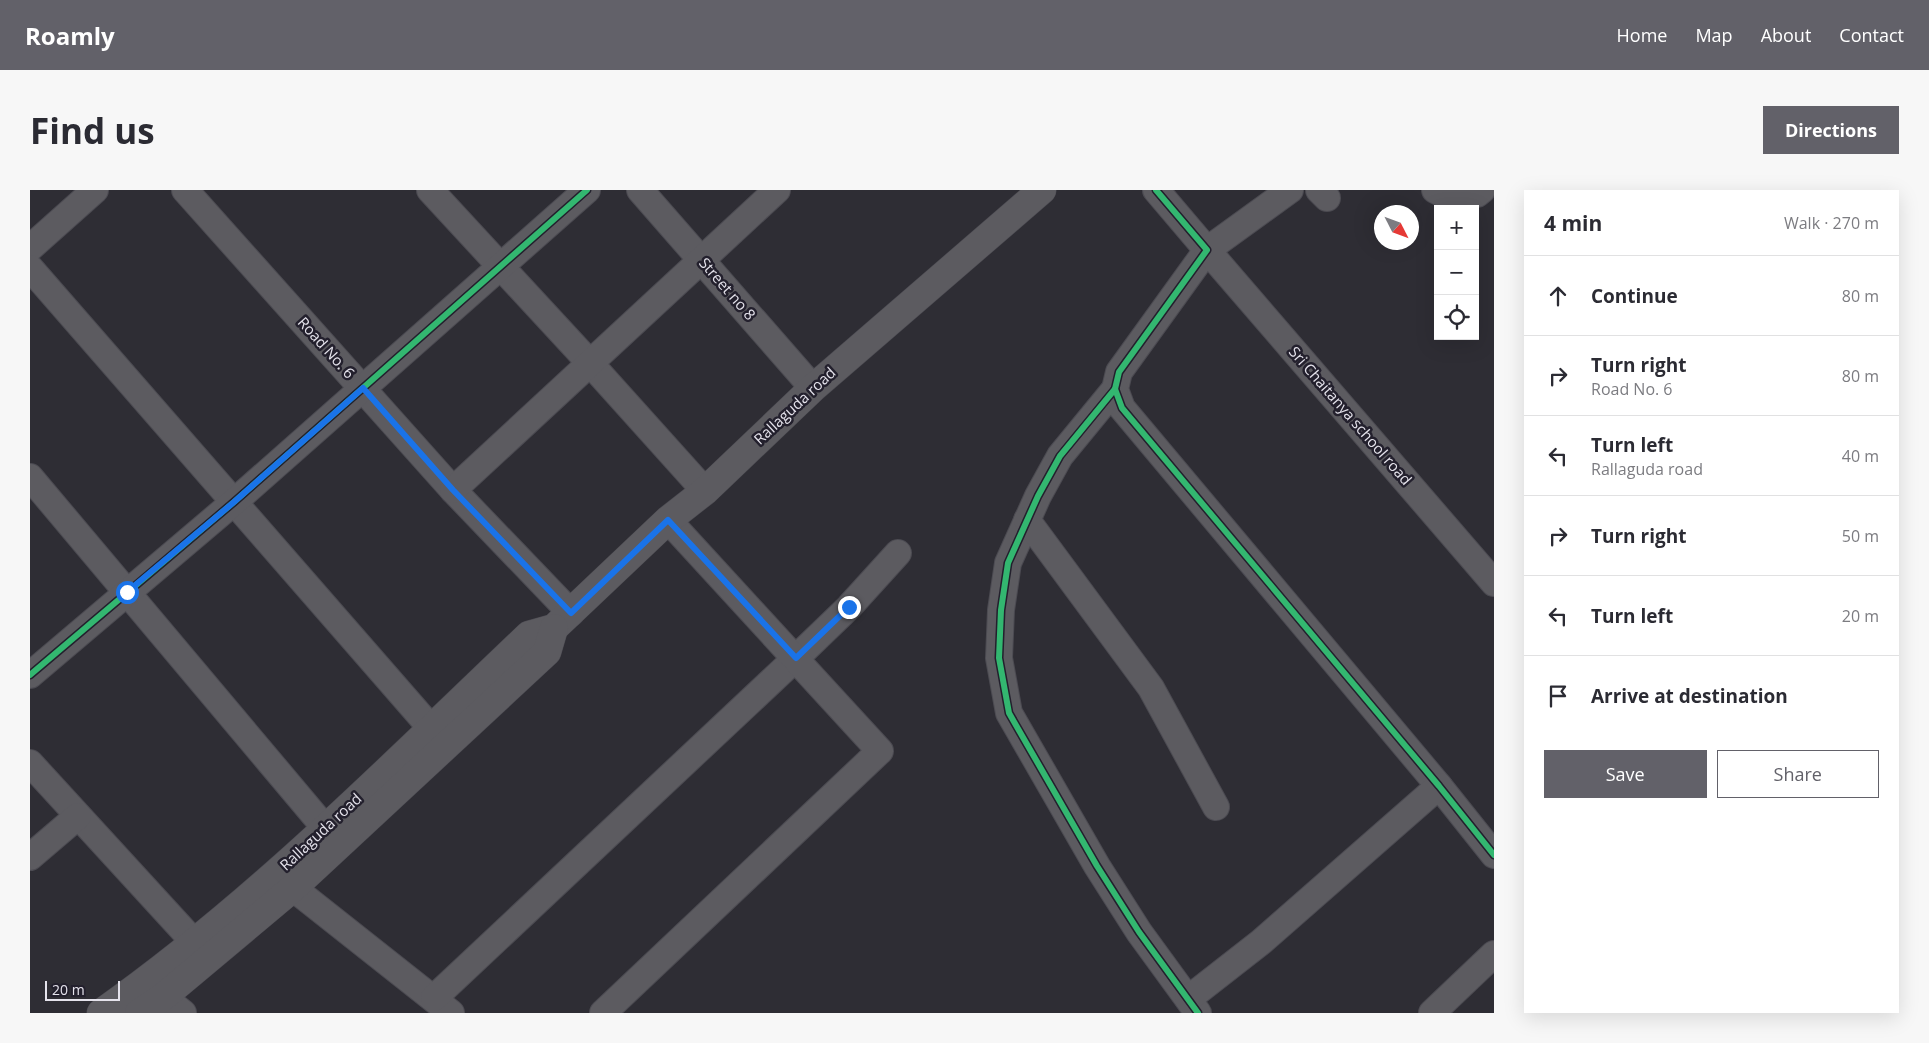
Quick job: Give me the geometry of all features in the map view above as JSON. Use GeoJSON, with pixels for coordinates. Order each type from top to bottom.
{"type":"FeatureCollection","features":[{"type":"Feature","properties":{"kind":"main road","name":"Rallaguda road"},"geometry":{"type":"LineString","coordinates":[[140,1013],[173,1005],[551,632],[668,520],[704,490],[813,388],[1042,190]]}},
{"type":"Feature","properties":{"kind":"main road","name":"Rallaguda road"},"geometry":{"type":"LineString","coordinates":[[101,1013],[145,982],[194,942],[326,829],[431,728],[551,632]]}},
{"type":"Feature","properties":{"kind":"street"},"geometry":{"type":"LineString","coordinates":[[30,248],[95,190]]}},
{"type":"Feature","properties":{"kind":"street","name":"Road No. 6"},"geometry":{"type":"LineString","coordinates":[[185,190],[453,490],[551,632]]}},
{"type":"Feature","properties":{"kind":"street"},"geometry":{"type":"LineString","coordinates":[[430,190],[704,490]]}},
{"type":"Feature","properties":{"kind":"street"},"geometry":{"type":"LineString","coordinates":[[30,676],[234,502],[587,190]]}},
{"type":"Feature","properties":{"kind":"street","name":"Street no 8"},"geometry":{"type":"LineString","coordinates":[[640,190],[813,388]]}},
{"type":"Feature","properties":{"kind":"street"},"geometry":{"type":"LineString","coordinates":[[453,490],[700,259],[777,190]]}},
{"type":"Feature","properties":{"kind":"street","name":"Sri Chaitanya school road"},"geometry":{"type":"LineString","coordinates":[[1156,190],[1494,583]]}},
{"type":"Feature","properties":{"kind":"street"},"geometry":{"type":"LineString","coordinates":[[1290,190],[1207,250],[1119,372],[1115,389],[1060,456],[1027,520],[1008,563],[1001,610],[999,658],[1009,713],[1139,932],[1193,1006],[1261,942],[1440,786]]}},
{"type":"Feature","properties":{"kind":"street"},"geometry":{"type":"LineString","coordinates":[[1435,190],[1451,198],[1477,194],[1482,190]]}},
{"type":"Feature","properties":{"kind":"street"},"geometry":{"type":"LineString","coordinates":[[30,268],[431,728]]}},
{"type":"Feature","properties":{"kind":"street"},"geometry":{"type":"LineString","coordinates":[[1115,389],[1122,408],[1440,786],[1494,855]]}},
{"type":"Feature","properties":{"kind":"street"},"geometry":{"type":"LineString","coordinates":[[30,477],[326,829]]}},
{"type":"Feature","properties":{"kind":"street"},"geometry":{"type":"LineString","coordinates":[[603,1013],[880,751],[668,520]]}},
{"type":"Feature","properties":{"kind":"street"},"geometry":{"type":"LineString","coordinates":[[1027,520],[1151,688],[1216,806]]}},
{"type":"Feature","properties":{"kind":"street"},"geometry":{"type":"LineString","coordinates":[[293,888],[442,1006],[849,607],[898,553]]}},
{"type":"Feature","properties":{"kind":"street"},"geometry":{"type":"LineString","coordinates":[[30,763],[194,942]]}},
{"type":"Feature","properties":{"kind":"street"},"geometry":{"type":"LineString","coordinates":[[30,857],[78,816]]}},
{"type":"Feature","properties":{"kind":"street"},"geometry":{"type":"LineString","coordinates":[[1432,1013],[1494,954]]}},
{"type":"Feature","properties":{"kind":"cycle path"},"geometry":{"type":"LineString","coordinates":[[30,675],[234,502],[587,190]]}},
{"type":"Feature","properties":{"kind":"cycle path"},"geometry":{"type":"LineString","coordinates":[[1156,190],[1207,250],[1119,372],[1115,389],[1122,408],[1439,786],[1494,855]]}},
{"type":"Feature","properties":{"kind":"cycle path"},"geometry":{"type":"LineString","coordinates":[[1115,389],[1060,456],[1038,496],[1008,563],[1001,610],[999,658],[1009,713],[1097,866],[1139,932],[1198,1013]]}},
{"type":"Feature","properties":{"kind":"route"},"geometry":{"type":"LineString","coordinates":[[127,592],[234,502],[363,388],[453,490],[571,613],[668,520],[796,658],[849,607]]}}]}
